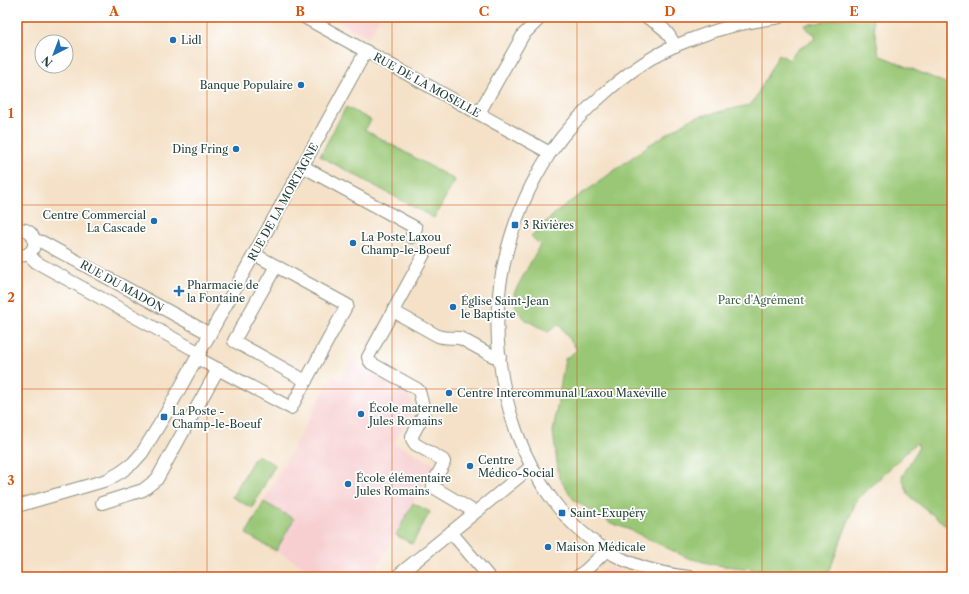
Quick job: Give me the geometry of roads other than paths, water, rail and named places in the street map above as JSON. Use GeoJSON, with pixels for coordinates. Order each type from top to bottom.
{"type":"FeatureCollection","features":[{"type":"Feature","properties":{"kind":"street","name":"RUE DE LA MOSELLE"},"geometry":{"type":"LineString","coordinates":[[304,17],[550,153]]}},
{"type":"Feature","properties":{"kind":"street"},"geometry":{"type":"LineString","coordinates":[[479,114],[523,35],[541,17]]}},
{"type":"Feature","properties":{"kind":"street"},"geometry":{"type":"LineString","coordinates":[[646,17],[670,35],[674,46]]}},
{"type":"Feature","properties":{"kind":"street"},"geometry":{"type":"LineString","coordinates":[[690,577],[641,566],[606,550],[577,528],[548,496],[531,467],[515,429],[506,397],[500,356],[498,327],[500,286],[506,254],[515,225],[538,173],[550,153],[564,135],[604,94],[633,70],[674,46],[730,26],[780,17]]}},
{"type":"Feature","properties":{"kind":"street","name":"RUE DE LA MORTAGNE"},"geometry":{"type":"LineString","coordinates":[[17,506],[107,480],[121,472],[142,453],[210,334],[366,51]]}},
{"type":"Feature","properties":{"kind":"street"},"geometry":{"type":"LineString","coordinates":[[302,166],[416,228],[411,237]]}},
{"type":"Feature","properties":{"kind":"street","name":"RUE DU MADON"},"geometry":{"type":"LineString","coordinates":[[17,230],[27,231],[33,236],[34,240],[42,242],[210,334]]}},
{"type":"Feature","properties":{"kind":"street"},"geometry":{"type":"LineString","coordinates":[[23,255],[34,248],[34,240]]}},
{"type":"Feature","properties":{"kind":"street"},"geometry":{"type":"LineString","coordinates":[[254,254],[276,266],[347,305],[306,381],[234,341],[276,266]]}},
{"type":"Feature","properties":{"kind":"street"},"geometry":{"type":"LineString","coordinates":[[424,254],[368,357],[371,363],[419,391],[424,414],[412,436],[412,439],[415,444],[444,462],[433,483],[433,487],[475,512]]}},
{"type":"Feature","properties":{"kind":"street","name":"RUE DU MADON"},"geometry":{"type":"LineString","coordinates":[[23,255],[198,355],[218,369],[291,408],[306,381]]}},
{"type":"Feature","properties":{"kind":"street"},"geometry":{"type":"LineString","coordinates":[[393,311],[438,336],[444,338],[460,338],[493,356],[500,356]]}},
{"type":"Feature","properties":{"kind":"street"},"geometry":{"type":"LineString","coordinates":[[102,504],[143,490],[158,479],[218,369]]}},
{"type":"Feature","properties":{"kind":"street"},"geometry":{"type":"LineString","coordinates":[[396,577],[531,467]]}},
{"type":"Feature","properties":{"kind":"street"},"geometry":{"type":"LineString","coordinates":[[451,532],[490,577]]}},
{"type":"Feature","properties":{"kind":"street"},"geometry":{"type":"LineString","coordinates":[[577,577],[606,550]]}},
{"type":"Feature","properties":{"kind":"place","name":"Lidl"},"geometry":{"type":"Point","coordinates":[173,40]}},
{"type":"Feature","properties":{"kind":"place","name":"Banque Populaire"},"geometry":{"type":"Point","coordinates":[301,85]}},
{"type":"Feature","properties":{"kind":"place","name":"Ding Fring"},"geometry":{"type":"Point","coordinates":[236,149]}},
{"type":"Feature","properties":{"kind":"place","name":"Centre Commercial La Cascade"},"geometry":{"type":"Point","coordinates":[154,221]}},
{"type":"Feature","properties":{"kind":"place","name":"3 Rivières"},"geometry":{"type":"Point","coordinates":[515,225]}},
{"type":"Feature","properties":{"kind":"place","name":"La Poste Laxou Champ-le-Boeuf"},"geometry":{"type":"Point","coordinates":[353,243]}},
{"type":"Feature","properties":{"kind":"place","name":"Pharmacie de la Fontaine"},"geometry":{"type":"Point","coordinates":[179,291]}},
{"type":"Feature","properties":{"kind":"place","name":"Église Saint-Jean le Baptiste"},"geometry":{"type":"Point","coordinates":[453,307]}},
{"type":"Feature","properties":{"kind":"place","name":"Centre Intercommunal Laxou Maxéville"},"geometry":{"type":"Point","coordinates":[449,393]}},
{"type":"Feature","properties":{"kind":"place","name":"École maternelle Jules Romains"},"geometry":{"type":"Point","coordinates":[361,414]}},
{"type":"Feature","properties":{"kind":"place","name":"La Poste - Champ-le-Boeuf"},"geometry":{"type":"Point","coordinates":[164,417]}},
{"type":"Feature","properties":{"kind":"place","name":"Centre Médico-Social"},"geometry":{"type":"Point","coordinates":[470,466]}},
{"type":"Feature","properties":{"kind":"place","name":"École élémentaire Jules Romains"},"geometry":{"type":"Point","coordinates":[348,484]}},
{"type":"Feature","properties":{"kind":"place","name":"Saint-Exupéry"},"geometry":{"type":"Point","coordinates":[562,513]}},
{"type":"Feature","properties":{"kind":"place","name":"Maison Médicale"},"geometry":{"type":"Point","coordinates":[548,547]}},
{"type":"Feature","properties":{"kind":"park label","name":"Parc d'Agrément"},"geometry":{"type":"Point","coordinates":[761,300]}}]}
